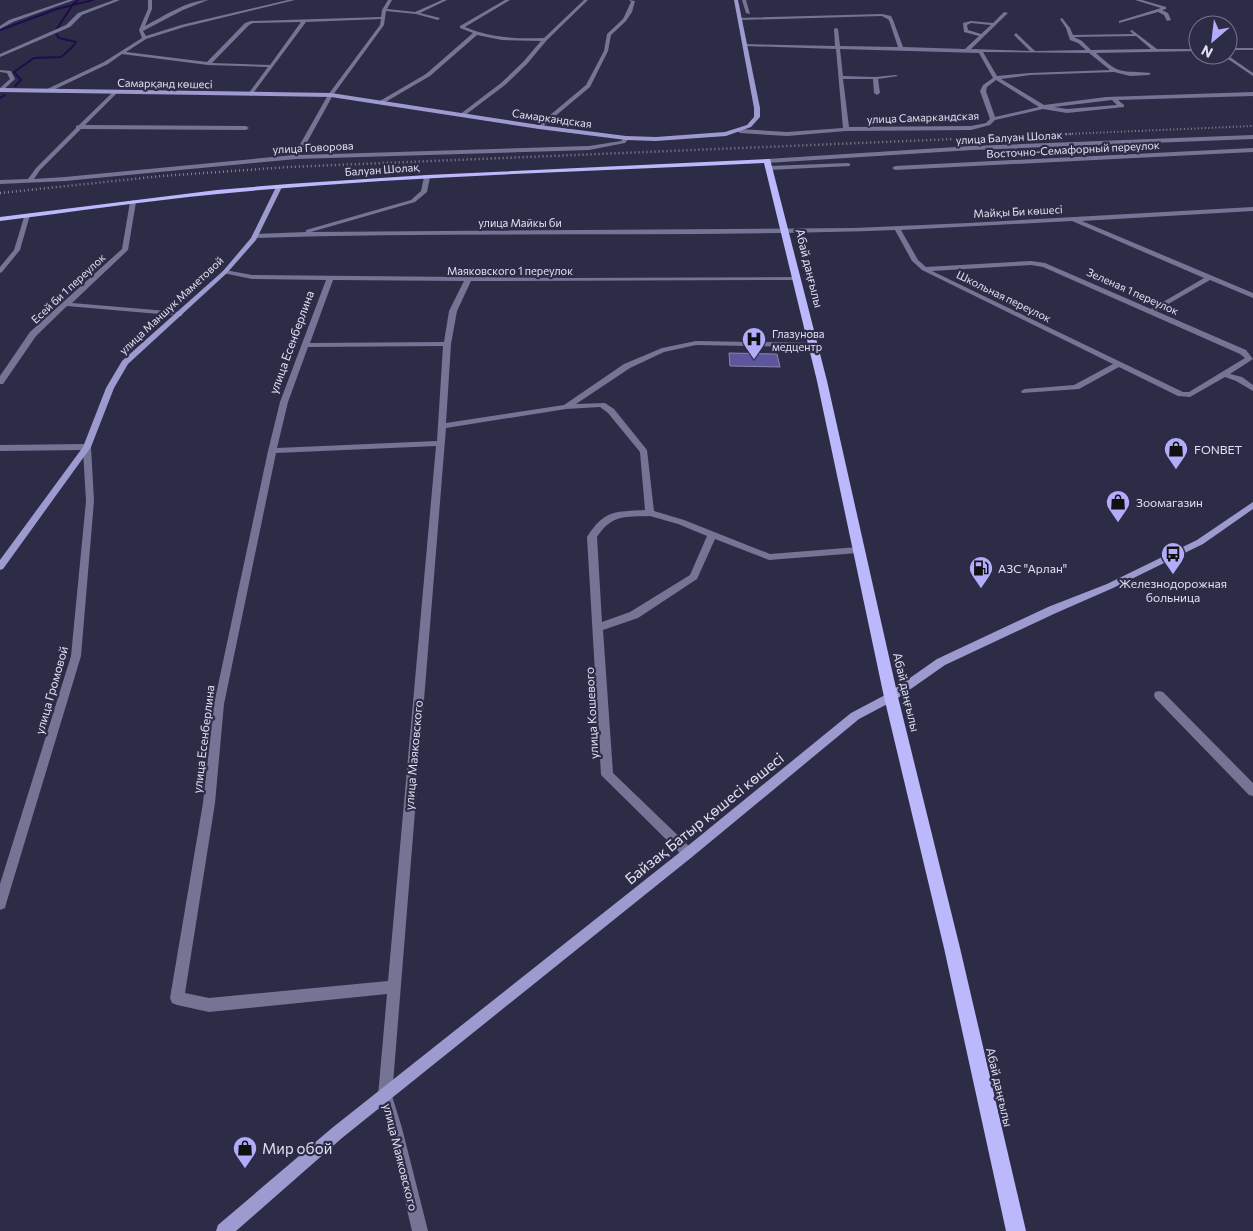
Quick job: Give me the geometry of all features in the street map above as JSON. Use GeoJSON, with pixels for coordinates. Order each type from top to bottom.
{"type":"FeatureCollection","features":[{"type":"Feature","properties":{"kind":"main road","name":"Балуан Шолақ"},"geometry":{"type":"LineString","coordinates":[[0,219],[217,192],[279,187],[428,177],[768,165]]}},
{"type":"Feature","properties":{"kind":"main road","name":"Абай даңғылы"},"geometry":{"type":"LineString","coordinates":[[768,165],[813,346],[891,697],[952,948],[1016,1231]]}},
{"type":"Feature","properties":{"kind":"street"},"geometry":{"type":"LineString","coordinates":[[0,28],[11,22],[72,0]]}},
{"type":"Feature","properties":{"kind":"street"},"geometry":{"type":"LineString","coordinates":[[0,56],[68,26],[80,14],[118,0]]}},
{"type":"Feature","properties":{"kind":"street"},"geometry":{"type":"LineString","coordinates":[[144,38],[141,30],[150,9],[150,0]]}},
{"type":"Feature","properties":{"kind":"street"},"geometry":{"type":"LineString","coordinates":[[141,30],[182,9],[206,0]]}},
{"type":"Feature","properties":{"kind":"street"},"geometry":{"type":"LineString","coordinates":[[47,91],[106,63],[144,38],[183,26],[293,0]]}},
{"type":"Feature","properties":{"kind":"street"},"geometry":{"type":"LineString","coordinates":[[296,157],[330,95],[382,24],[384,10],[390,0]]}},
{"type":"Feature","properties":{"kind":"street"},"geometry":{"type":"LineString","coordinates":[[416,13],[445,0]]}},
{"type":"Feature","properties":{"kind":"street"},"geometry":{"type":"LineString","coordinates":[[508,0],[462,26],[476,33],[515,41],[545,39]]}},
{"type":"Feature","properties":{"kind":"street"},"geometry":{"type":"LineString","coordinates":[[462,115],[520,68],[545,39],[586,0]]}},
{"type":"Feature","properties":{"kind":"street"},"geometry":{"type":"LineString","coordinates":[[538,127],[588,86],[606,52],[609,34],[621,26],[628,17],[633,1],[631,0]]}},
{"type":"Feature","properties":{"kind":"street"},"geometry":{"type":"LineString","coordinates":[[736,0],[757,108],[755,121],[740,131]]}},
{"type":"Feature","properties":{"kind":"street"},"geometry":{"type":"LineString","coordinates":[[744,0],[748,13]]}},
{"type":"Feature","properties":{"kind":"street"},"geometry":{"type":"LineString","coordinates":[[1137,0],[1160,5],[1165,8],[1121,22],[1156,51]]}},
{"type":"Feature","properties":{"kind":"street"},"geometry":{"type":"LineString","coordinates":[[384,10],[416,13],[438,19]]}},
{"type":"Feature","properties":{"kind":"street"},"geometry":{"type":"LineString","coordinates":[[1160,11],[1166,14],[1169,20]]}},
{"type":"Feature","properties":{"kind":"street"},"geometry":{"type":"LineString","coordinates":[[966,50],[1006,13]]}},
{"type":"Feature","properties":{"kind":"street"},"geometry":{"type":"LineString","coordinates":[[740,19],[882,15],[889,17],[891,20],[901,49]]}},
{"type":"Feature","properties":{"kind":"street"},"geometry":{"type":"LineString","coordinates":[[208,64],[247,24],[382,18]]}},
{"type":"Feature","properties":{"kind":"street"},"geometry":{"type":"LineString","coordinates":[[1062,19],[1072,39],[1080,42],[1113,71]]}},
{"type":"Feature","properties":{"kind":"street"},"geometry":{"type":"LineString","coordinates":[[251,94],[304,21]]}},
{"type":"Feature","properties":{"kind":"street"},"geometry":{"type":"LineString","coordinates":[[982,36],[966,31],[964,24],[971,22],[995,24]]}},
{"type":"Feature","properties":{"kind":"street"},"geometry":{"type":"LineString","coordinates":[[836,28],[846,130]]}},
{"type":"Feature","properties":{"kind":"street"},"geometry":{"type":"LineString","coordinates":[[380,103],[428,75],[476,33]]}},
{"type":"Feature","properties":{"kind":"street"},"geometry":{"type":"LineString","coordinates":[[1016,34],[1034,52]]}},
{"type":"Feature","properties":{"kind":"street"},"geometry":{"type":"LineString","coordinates":[[1071,36],[1136,35]]}},
{"type":"Feature","properties":{"kind":"street"},"geometry":{"type":"LineString","coordinates":[[746,45],[1093,53],[1188,50]]}},
{"type":"Feature","properties":{"kind":"street"},"geometry":{"type":"LineString","coordinates":[[1238,49],[1253,48]]}},
{"type":"Feature","properties":{"kind":"street"},"geometry":{"type":"LineString","coordinates":[[976,51],[981,52],[996,78],[1043,107],[1067,111],[1122,106],[1113,99]]}},
{"type":"Feature","properties":{"kind":"street"},"geometry":{"type":"LineString","coordinates":[[122,53],[208,64],[270,66]]}},
{"type":"Feature","properties":{"kind":"street"},"geometry":{"type":"LineString","coordinates":[[1238,65],[1253,75]]}},
{"type":"Feature","properties":{"kind":"street"},"geometry":{"type":"LineString","coordinates":[[1243,68],[1253,68]]}},
{"type":"Feature","properties":{"kind":"street"},"geometry":{"type":"LineString","coordinates":[[0,71],[9,72],[13,79],[0,90]]}},
{"type":"Feature","properties":{"kind":"street"},"geometry":{"type":"LineString","coordinates":[[993,119],[983,91],[985,86],[996,78],[1030,74],[1113,71],[1127,75],[1149,74]]}},
{"type":"Feature","properties":{"kind":"street"},"geometry":{"type":"LineString","coordinates":[[840,77],[875,78],[896,76]]}},
{"type":"Feature","properties":{"kind":"street"},"geometry":{"type":"LineString","coordinates":[[875,78],[877,93]]}},
{"type":"Feature","properties":{"kind":"street","name":"Самарқанд көшесі"},"geometry":{"type":"LineString","coordinates":[[0,90],[330,95]]}},
{"type":"Feature","properties":{"kind":"street"},"geometry":{"type":"LineString","coordinates":[[31,179],[38,169],[78,127],[115,92]]}},
{"type":"Feature","properties":{"kind":"street","name":"улица Самаркандская"},"geometry":{"type":"LineString","coordinates":[[740,131],[787,134],[846,130],[972,128],[988,124],[993,119],[1043,107],[1113,99],[1253,94]]}},
{"type":"Feature","properties":{"kind":"street","name":"Самаркандская"},"geometry":{"type":"LineString","coordinates":[[330,95],[538,127],[626,138],[687,138],[740,131]]}},
{"type":"Feature","properties":{"kind":"street"},"geometry":{"type":"LineString","coordinates":[[78,127],[246,128]]}},
{"type":"Feature","properties":{"kind":"street","name":"улица Балуан Шолак"},"geometry":{"type":"LineString","coordinates":[[768,165],[972,148],[1253,137]]}},
{"type":"Feature","properties":{"kind":"street","name":"улица Говорова"},"geometry":{"type":"LineString","coordinates":[[0,182],[31,179],[65,179],[296,157],[589,148],[623,142],[626,138]]}},
{"type":"Feature","properties":{"kind":"street","name":"Восточно-Семафорный переулок"},"geometry":{"type":"LineString","coordinates":[[895,168],[1253,150]]}},
{"type":"Feature","properties":{"kind":"street"},"geometry":{"type":"LineString","coordinates":[[768,165],[848,166]]}},
{"type":"Feature","properties":{"kind":"street"},"geometry":{"type":"LineString","coordinates":[[301,234],[413,201],[424,192],[428,177]]}},
{"type":"Feature","properties":{"kind":"street","name":"улица Маншук Маметовой"},"geometry":{"type":"LineString","coordinates":[[0,567],[87,446],[110,388],[125,363],[225,272],[255,236],[279,187]]}},
{"type":"Feature","properties":{"kind":"street","name":"Есей би 1 переулок"},"geometry":{"type":"LineString","coordinates":[[0,382],[33,334],[125,250],[133,202]]}},
{"type":"Feature","properties":{"kind":"street","name":"Майқы Би көшесі"},"geometry":{"type":"LineString","coordinates":[[784,232],[897,228],[1253,209]]}},
{"type":"Feature","properties":{"kind":"street"},"geometry":{"type":"LineString","coordinates":[[0,271],[17,250],[26,215]]}},
{"type":"Feature","properties":{"kind":"street"},"geometry":{"type":"LineString","coordinates":[[1071,218],[1253,296]]}},
{"type":"Feature","properties":{"kind":"street","name":"Школьная переулок"},"geometry":{"type":"LineString","coordinates":[[897,228],[915,261],[924,269],[1181,394]]}},
{"type":"Feature","properties":{"kind":"street","name":"улица Майкы би"},"geometry":{"type":"LineString","coordinates":[[255,236],[301,234],[784,232]]}},
{"type":"Feature","properties":{"kind":"street","name":"Зеленая 1 переулок"},"geometry":{"type":"LineString","coordinates":[[924,269],[1038,263],[1152,311],[1248,355],[1249,359],[1190,395],[1181,394]]}},
{"type":"Feature","properties":{"kind":"street","name":"Маяковского 1 переулок"},"geometry":{"type":"LineString","coordinates":[[225,272],[252,277],[468,280],[795,278]]}},
{"type":"Feature","properties":{"kind":"street"},"geometry":{"type":"LineString","coordinates":[[1152,311],[1210,277]]}},
{"type":"Feature","properties":{"kind":"street","name":"улица Есенберлина"},"geometry":{"type":"LineString","coordinates":[[330,278],[284,402],[272,451],[219,704],[210,803],[177,998],[209,1005],[394,987]]}},
{"type":"Feature","properties":{"kind":"street","name":"улица Маяковского"},"geometry":{"type":"LineString","coordinates":[[420,1231],[396,1128],[385,1096],[442,426],[447,344],[453,311],[468,280]]}},
{"type":"Feature","properties":{"kind":"street"},"geometry":{"type":"LineString","coordinates":[[64,304],[179,314]]}},
{"type":"Feature","properties":{"kind":"street"},"geometry":{"type":"LineString","coordinates":[[566,407],[627,366],[662,350],[696,343],[813,346]]}},
{"type":"Feature","properties":{"kind":"street"},"geometry":{"type":"LineString","coordinates":[[305,345],[447,344]]}},
{"type":"Feature","properties":{"kind":"street"},"geometry":{"type":"LineString","coordinates":[[1025,391],[1076,387],[1119,364]]}},
{"type":"Feature","properties":{"kind":"street"},"geometry":{"type":"LineString","coordinates":[[1224,374],[1239,379],[1253,389]]}},
{"type":"Feature","properties":{"kind":"street"},"geometry":{"type":"LineString","coordinates":[[442,426],[566,407],[602,405],[610,411],[644,452],[650,513]]}},
{"type":"Feature","properties":{"kind":"street"},"geometry":{"type":"LineString","coordinates":[[272,451],[440,443]]}},
{"type":"Feature","properties":{"kind":"street"},"geometry":{"type":"LineString","coordinates":[[0,448],[87,446]]}},
{"type":"Feature","properties":{"kind":"street","name":"улица Громовой"},"geometry":{"type":"LineString","coordinates":[[0,904],[76,656],[90,500],[87,446]]}},
{"type":"Feature","properties":{"kind":"street","name":"Байзақ Батыр қөшесі көшесі"},"geometry":{"type":"LineString","coordinates":[[224,1231],[338,1133],[688,853],[855,716],[891,697],[941,662],[1052,610],[1110,586],[1200,542],[1253,505]]}},
{"type":"Feature","properties":{"kind":"street","name":"улица Кошевого"},"geometry":{"type":"LineString","coordinates":[[688,853],[607,775],[592,537],[601,523],[616,515],[650,513],[681,522],[770,557],[858,550]]}},
{"type":"Feature","properties":{"kind":"street"},"geometry":{"type":"LineString","coordinates":[[599,627],[634,615],[694,577],[712,535]]}},
{"type":"Feature","properties":{"kind":"street"},"geometry":{"type":"LineString","coordinates":[[1159,695],[1253,791]]}},
{"type":"Feature","properties":{"kind":"building","name":"Глазунова медцентр"},"geometry":{"type":"Polygon","coordinates":[[[729,353],[777,354],[780,367],[730,366],[729,353]]]}},
{"type":"Feature","properties":{"kind":"waterway"},"geometry":{"type":"LineString","coordinates":[[72,5],[78,0]]}},
{"type":"Feature","properties":{"kind":"waterway"},"geometry":{"type":"LineString","coordinates":[[72,5],[93,0]]}},
{"type":"Feature","properties":{"kind":"waterway"},"geometry":{"type":"LineString","coordinates":[[0,30],[72,5]]}},
{"type":"Feature","properties":{"kind":"waterway"},"geometry":{"type":"LineString","coordinates":[[15,86],[21,80],[14,72],[34,58],[61,57],[76,42],[59,38],[55,32],[72,5]]}},
{"type":"Feature","properties":{"kind":"waterway"},"geometry":{"type":"LineString","coordinates":[[0,98],[5,95]]}},
{"type":"Feature","properties":{"kind":"railway"},"geometry":{"type":"LineString","coordinates":[[1044,135],[1253,126]]}},
{"type":"Feature","properties":{"kind":"railway"},"geometry":{"type":"LineString","coordinates":[[0,193],[162,176],[289,167],[1074,134]]}},
{"type":"Feature","properties":{"kind":"place","name":"Глазунова медцентр"},"geometry":{"type":"Point","coordinates":[754,360]}},
{"type":"Feature","properties":{"kind":"place","name":"FONBET"},"geometry":{"type":"Point","coordinates":[1176,470]}},
{"type":"Feature","properties":{"kind":"place","name":"Зоомагазин"},"geometry":{"type":"Point","coordinates":[1118,523]}},
{"type":"Feature","properties":{"kind":"place","name":"Железнодорожная больница"},"geometry":{"type":"Point","coordinates":[1173,575]}},
{"type":"Feature","properties":{"kind":"place","name":"АЗС \"Арлан\""},"geometry":{"type":"Point","coordinates":[981,589]}},
{"type":"Feature","properties":{"kind":"place","name":"Мир обой"},"geometry":{"type":"Point","coordinates":[245,1169]}}]}
